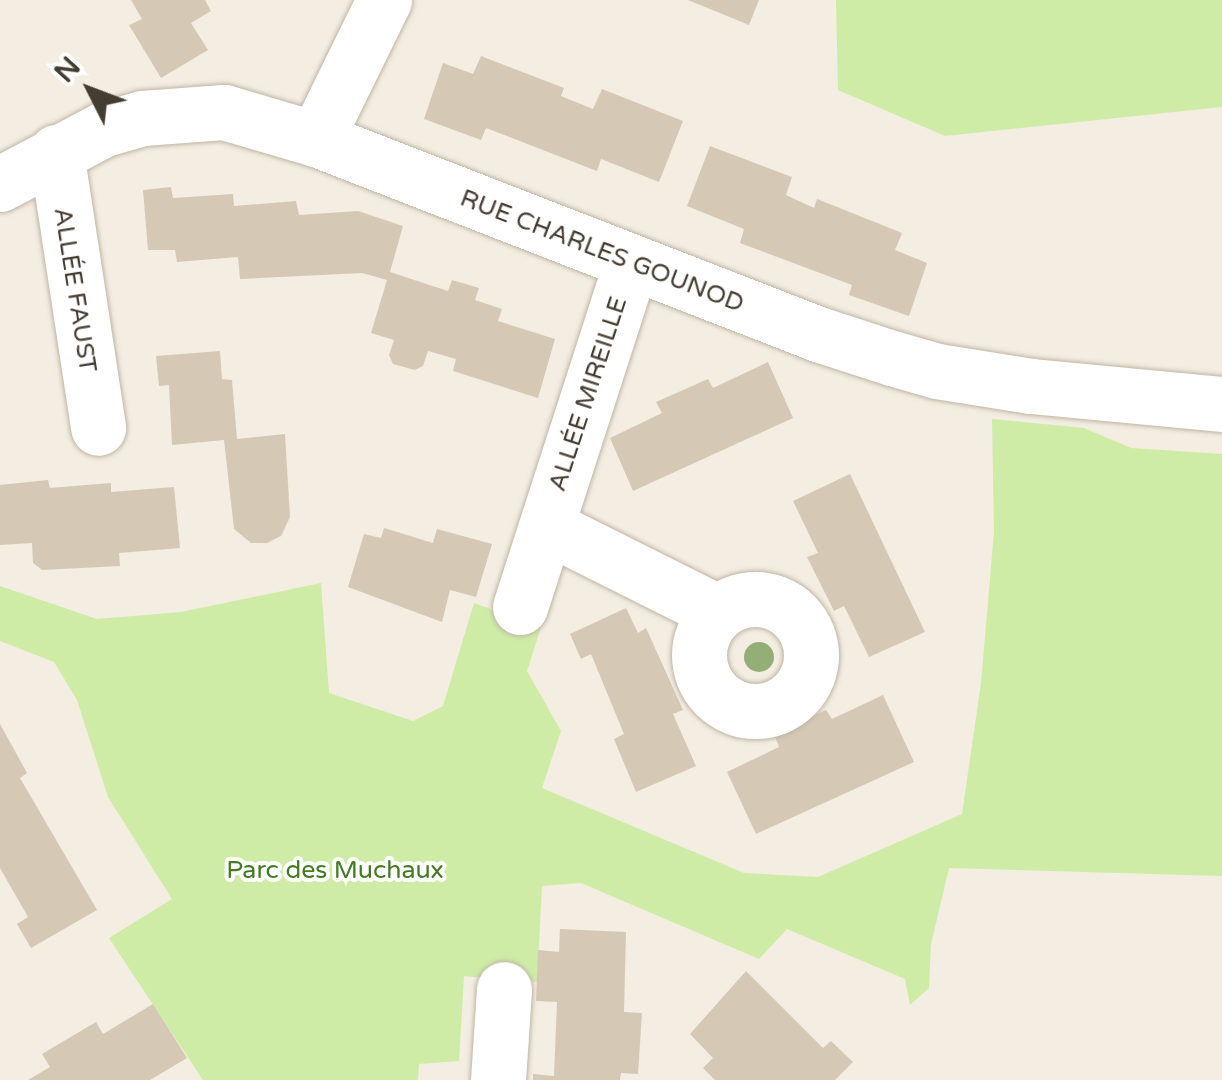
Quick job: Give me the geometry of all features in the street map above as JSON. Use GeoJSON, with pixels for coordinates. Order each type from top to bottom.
{"type":"FeatureCollection","features":[{"type":"Feature","properties":{"kind":"street"},"geometry":{"type":"LineString","coordinates":[[316,139],[384,0]]}},
{"type":"Feature","properties":{"kind":"street","name":"RUE CHARLES GOUNOD"},"geometry":{"type":"LineString","coordinates":[[0,184],[56,152],[123,124],[187,113],[224,112],[316,139],[818,334],[937,371],[1159,402],[1222,404]]}},
{"type":"Feature","properties":{"kind":"street","name":"ALLÉE FAUST"},"geometry":{"type":"LineString","coordinates":[[56,152],[98,428]]}},
{"type":"Feature","properties":{"kind":"street","name":"ALLÉE MIREILLE"},"geometry":{"type":"LineString","coordinates":[[520,607],[631,263]]}},
{"type":"Feature","properties":{"kind":"street","name":"ALLÉE MIREILLE"},"geometry":{"type":"LineString","coordinates":[[546,526],[718,612]]}},
{"type":"Feature","properties":{"kind":"street"},"geometry":{"type":"LineString","coordinates":[[498,1080],[504,990]]}},
{"type":"Feature","properties":{"kind":"green space"},"geometry":{"type":"Polygon","coordinates":[[[836,0],[1222,0],[1222,107],[945,136],[838,90],[836,0]]]}},
{"type":"Feature","properties":{"kind":"green space","name":"Parc des Muchaux"},"geometry":{"type":"Polygon","coordinates":[[[992,419],[1084,428],[1131,448],[1222,454],[1222,876],[949,868],[931,944],[929,988],[910,1005],[905,979],[787,929],[759,959],[581,883],[542,886],[537,982],[464,976],[459,1061],[419,1064],[418,1080],[203,1080],[109,938],[172,899],[108,797],[77,700],[54,662],[0,641],[0,586],[97,619],[181,612],[321,583],[329,693],[413,721],[443,706],[474,603],[541,627],[527,671],[561,731],[542,788],[744,873],[818,877],[962,814],[981,683],[994,532],[992,419]]]}},
{"type":"Feature","properties":{"kind":"building"},"geometry":{"type":"Polygon","coordinates":[[[131,0],[205,0],[211,11],[191,23],[208,50],[161,78],[129,25],[142,19],[131,0]]]}},
{"type":"Feature","properties":{"kind":"building"},"geometry":{"type":"Polygon","coordinates":[[[688,0],[759,0],[749,25],[688,0]]]}},
{"type":"Feature","properties":{"kind":"building"},"geometry":{"type":"Polygon","coordinates":[[[481,56],[564,88],[561,96],[593,109],[602,89],[683,121],[659,182],[601,159],[597,171],[486,128],[481,140],[424,119],[443,63],[473,74],[481,56]]]}},
{"type":"Feature","properties":{"kind":"building"},"geometry":{"type":"Polygon","coordinates":[[[710,146],[792,177],[786,195],[814,208],[817,199],[902,233],[895,250],[927,263],[909,316],[849,295],[852,285],[740,243],[744,229],[687,206],[710,146]]]}},
{"type":"Feature","properties":{"kind":"building"},"geometry":{"type":"Polygon","coordinates":[[[171,187],[173,198],[233,194],[234,206],[296,201],[299,215],[358,211],[403,226],[390,272],[448,291],[452,280],[479,288],[475,300],[502,309],[498,321],[555,339],[538,398],[453,371],[456,359],[428,351],[423,366],[415,370],[393,364],[389,355],[394,340],[371,333],[387,280],[362,273],[240,279],[238,257],[177,262],[175,250],[148,250],[143,190],[171,187]]]}},
{"type":"Feature","properties":{"kind":"building"},"geometry":{"type":"Polygon","coordinates":[[[220,351],[222,379],[232,380],[237,439],[285,434],[290,517],[281,536],[267,543],[251,543],[234,529],[224,440],[172,445],[169,385],[159,386],[156,356],[220,351]]]}},
{"type":"Feature","properties":{"kind":"building"},"geometry":{"type":"Polygon","coordinates":[[[768,362],[793,418],[633,491],[610,438],[662,413],[656,402],[708,379],[713,388],[768,362]]]}},
{"type":"Feature","properties":{"kind":"building"},"geometry":{"type":"Polygon","coordinates":[[[850,474],[925,632],[869,657],[844,606],[834,611],[807,557],[818,553],[793,501],[850,474]]]}},
{"type":"Feature","properties":{"kind":"building"},"geometry":{"type":"Polygon","coordinates":[[[48,480],[50,488],[111,483],[111,492],[174,487],[180,548],[119,553],[120,566],[42,570],[33,563],[32,543],[0,545],[0,485],[48,480]]]}},
{"type":"Feature","properties":{"kind":"building"},"geometry":{"type":"Polygon","coordinates":[[[384,528],[433,543],[437,529],[492,544],[476,597],[450,590],[442,622],[348,587],[364,534],[381,538],[384,528]]]}},
{"type":"Feature","properties":{"kind":"building"},"geometry":{"type":"Polygon","coordinates":[[[626,608],[638,633],[646,628],[683,710],[673,714],[696,766],[636,792],[614,739],[624,734],[591,654],[581,659],[570,634],[626,608]]]}},
{"type":"Feature","properties":{"kind":"building"},"geometry":{"type":"Polygon","coordinates":[[[883,695],[914,762],[756,834],[727,772],[779,747],[774,734],[826,710],[832,719],[883,695]]]}},
{"type":"Feature","properties":{"kind":"building"},"geometry":{"type":"Polygon","coordinates":[[[0,724],[27,773],[20,778],[97,910],[31,948],[17,924],[28,917],[0,868],[0,724]]]}},
{"type":"Feature","properties":{"kind":"building"},"geometry":{"type":"Polygon","coordinates":[[[560,929],[626,932],[624,1012],[642,1013],[638,1074],[621,1073],[620,1080],[533,1080],[533,1074],[554,1076],[557,1002],[536,1001],[538,950],[559,952],[560,929]]]}},
{"type":"Feature","properties":{"kind":"building"},"geometry":{"type":"Polygon","coordinates":[[[746,971],[823,1048],[831,1041],[853,1062],[835,1080],[715,1080],[703,1068],[713,1058],[690,1034],[746,971]]]}},
{"type":"Feature","properties":{"kind":"building"},"geometry":{"type":"Polygon","coordinates":[[[153,1004],[187,1058],[150,1080],[28,1080],[50,1067],[42,1054],[96,1022],[103,1034],[153,1004]]]}}]}
